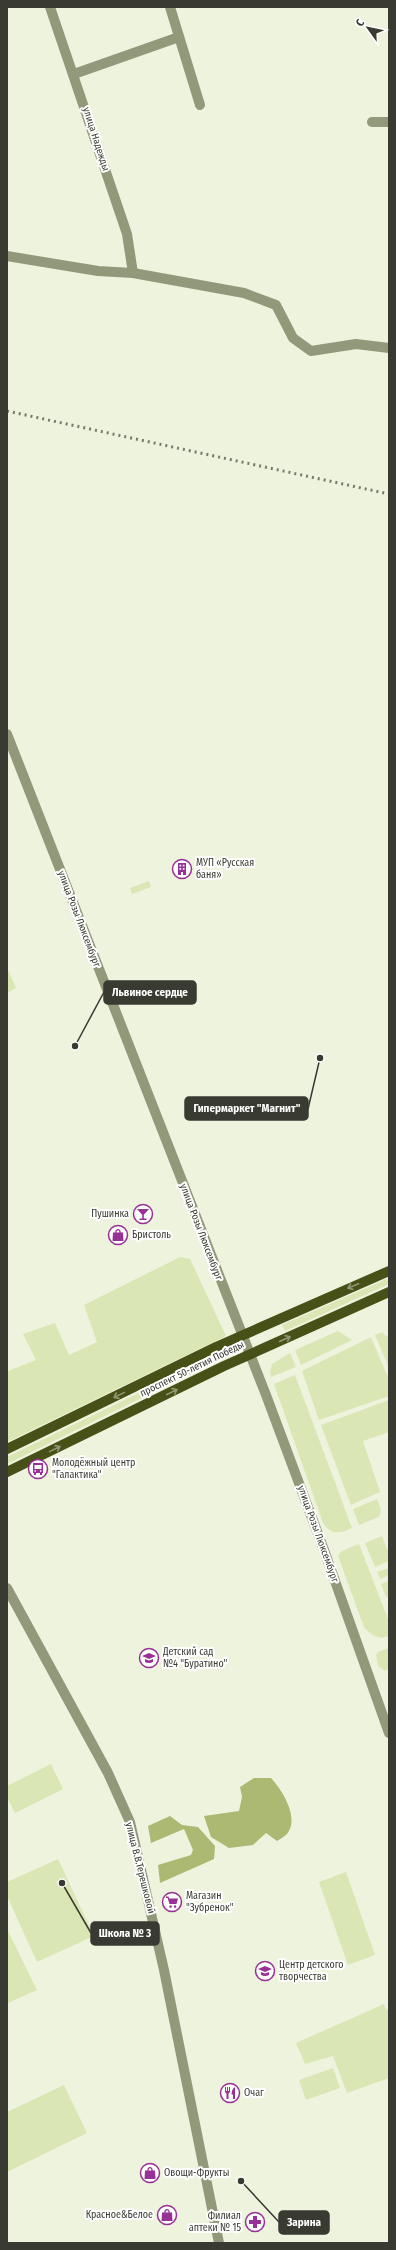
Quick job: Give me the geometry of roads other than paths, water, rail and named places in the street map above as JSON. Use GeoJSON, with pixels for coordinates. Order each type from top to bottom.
{"type":"FeatureCollection","features":[{"type":"Feature","properties":{"kind":"main road","name":"проспект 50-летия Победы"},"geometry":{"type":"LineString","coordinates":[[7,1450],[242,1335],[389,1270]]}},
{"type":"Feature","properties":{"kind":"main road","name":"проспект 50-летия Победы"},"geometry":{"type":"LineString","coordinates":[[7,1472],[250,1354],[389,1292]]}},
{"type":"Feature","properties":{"kind":"street","name":"улица Надежды"},"geometry":{"type":"LineString","coordinates":[[50,7],[74,74],[127,234],[133,273]]}},
{"type":"Feature","properties":{"kind":"street"},"geometry":{"type":"LineString","coordinates":[[170,7],[200,105]]}},
{"type":"Feature","properties":{"kind":"street"},"geometry":{"type":"LineString","coordinates":[[74,74],[179,37]]}},
{"type":"Feature","properties":{"kind":"street"},"geometry":{"type":"LineString","coordinates":[[372,122],[389,122]]}},
{"type":"Feature","properties":{"kind":"street"},"geometry":{"type":"LineString","coordinates":[[7,256],[98,271],[133,273],[244,293],[276,305],[293,338],[312,351],[356,344],[389,348]]}},
{"type":"Feature","properties":{"kind":"street","name":"улица Розы Люксембург"},"geometry":{"type":"LineString","coordinates":[[7,734],[250,1354],[321,1543],[389,1733]]}},
{"type":"Feature","properties":{"kind":"street","name":"улица В.В.Терешковой"},"geometry":{"type":"LineString","coordinates":[[7,1588],[108,1773],[130,1822],[162,1963],[219,2243]]}},
{"type":"Feature","properties":{"kind":"railway"},"geometry":{"type":"LineString","coordinates":[[7,411],[389,494]]}},
{"type":"Feature","properties":{"kind":"place","name":"МУП «Русская баня»"},"geometry":{"type":"Point","coordinates":[182,869]}},
{"type":"Feature","properties":{"kind":"place","name":"Львиное сердце"},"geometry":{"type":"Point","coordinates":[75,1046]}},
{"type":"Feature","properties":{"kind":"place","name":"Гипермаркет \"Магнит\""},"geometry":{"type":"Point","coordinates":[320,1058]}},
{"type":"Feature","properties":{"kind":"place","name":"Пушинка"},"geometry":{"type":"Point","coordinates":[143,1214]}},
{"type":"Feature","properties":{"kind":"place","name":"Бристоль"},"geometry":{"type":"Point","coordinates":[118,1235]}},
{"type":"Feature","properties":{"kind":"place","name":"Молодёжный центр \"Галактика\""},"geometry":{"type":"Point","coordinates":[38,1469]}},
{"type":"Feature","properties":{"kind":"place","name":"Детский сад №4 \"Буратино\""},"geometry":{"type":"Point","coordinates":[149,1658]}},
{"type":"Feature","properties":{"kind":"place","name":"Школа № 3"},"geometry":{"type":"Point","coordinates":[62,1883]}},
{"type":"Feature","properties":{"kind":"place","name":"Магазин \"Зубренок\""},"geometry":{"type":"Point","coordinates":[172,1902]}},
{"type":"Feature","properties":{"kind":"place","name":"Центр детского творчества"},"geometry":{"type":"Point","coordinates":[265,1971]}},
{"type":"Feature","properties":{"kind":"place","name":"Очаг"},"geometry":{"type":"Point","coordinates":[230,2093]}},
{"type":"Feature","properties":{"kind":"place","name":"Овощи-Фрукты"},"geometry":{"type":"Point","coordinates":[150,2173]}},
{"type":"Feature","properties":{"kind":"place","name":"Зарина"},"geometry":{"type":"Point","coordinates":[241,2181]}},
{"type":"Feature","properties":{"kind":"place","name":"Красное&Белое"},"geometry":{"type":"Point","coordinates":[167,2215]}},
{"type":"Feature","properties":{"kind":"place","name":"Филиал аптеки № 15"},"geometry":{"type":"Point","coordinates":[255,2222]}}]}
